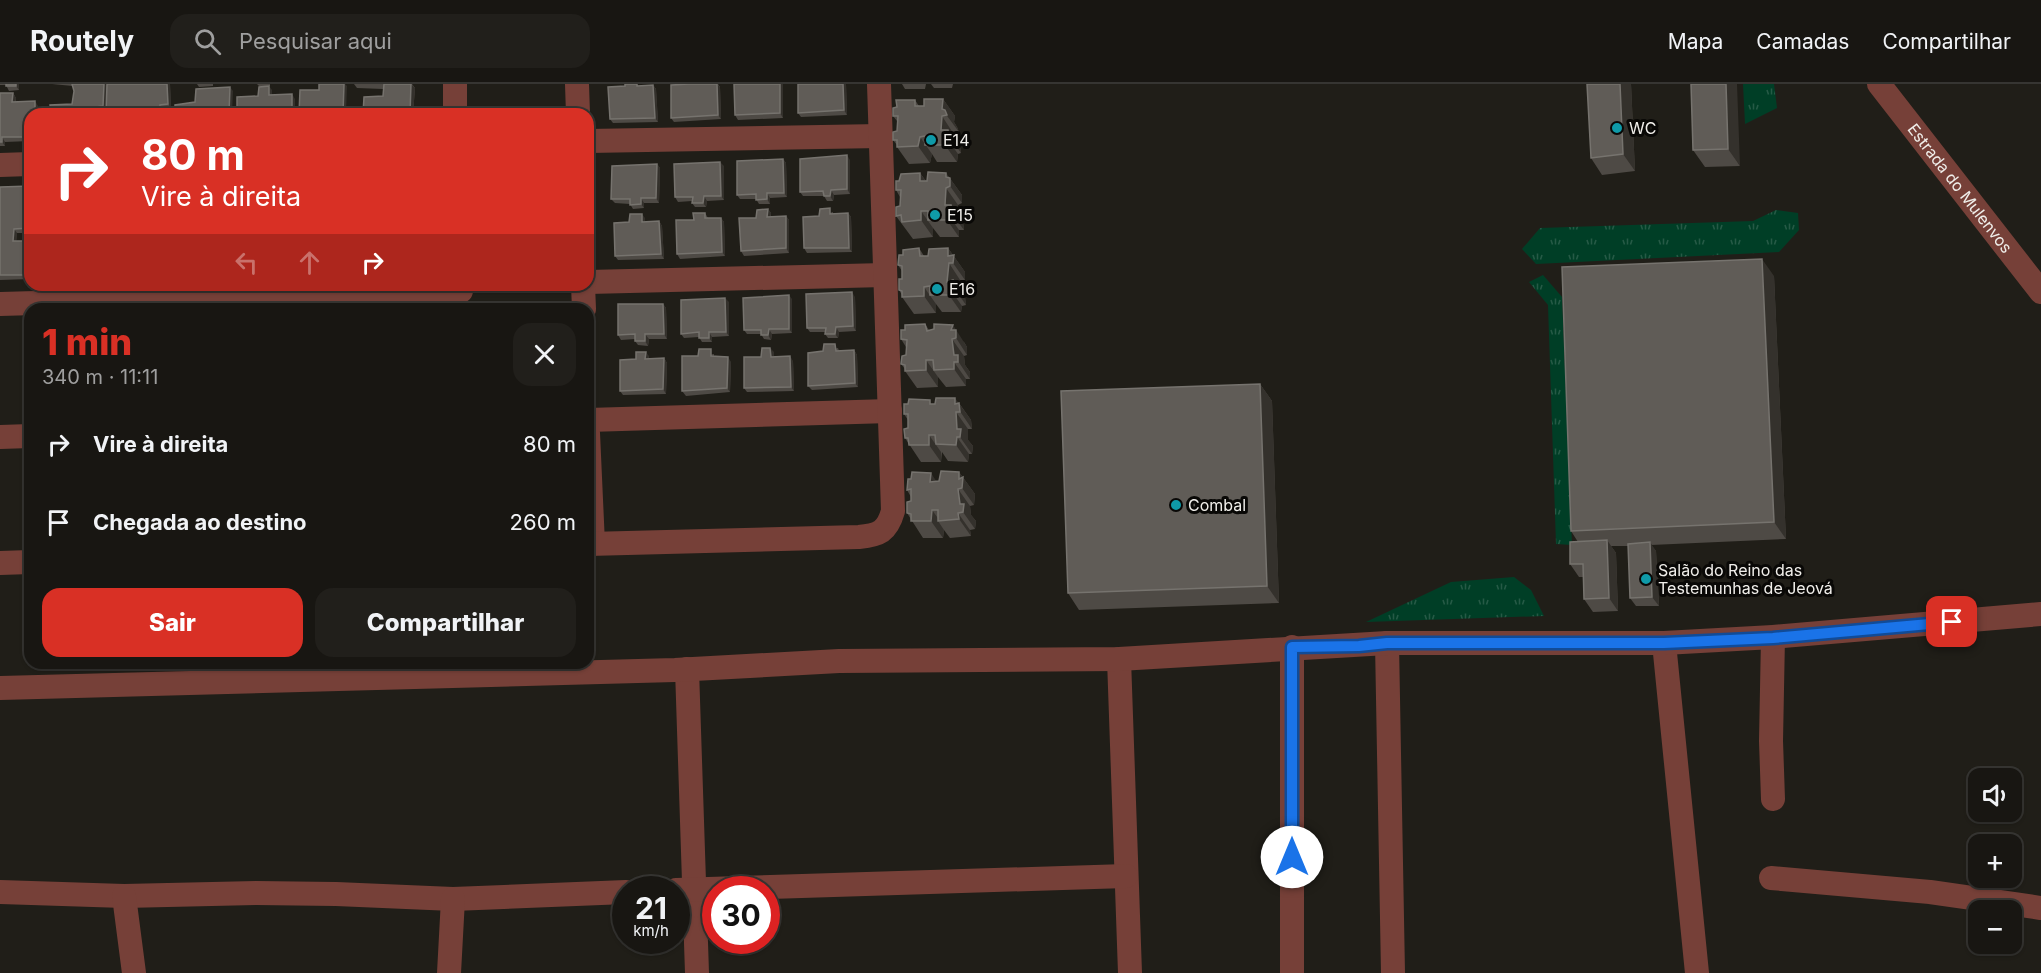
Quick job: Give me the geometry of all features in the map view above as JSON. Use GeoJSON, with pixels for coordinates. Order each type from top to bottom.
{"type":"FeatureCollection","features":[{"type":"Feature","properties":{"kind":"street"},"geometry":{"type":"LineString","coordinates":[[455,84],[455,108]]}},
{"type":"Feature","properties":{"kind":"street"},"geometry":{"type":"LineString","coordinates":[[577,84],[578,108]]}},
{"type":"Feature","properties":{"kind":"street"},"geometry":{"type":"LineString","coordinates":[[594,544],[876,535],[889,524],[893,511],[879,84]]}},
{"type":"Feature","properties":{"kind":"street","name":"Estrada do Mulenvos"},"geometry":{"type":"LineString","coordinates":[[1879,84],[2041,292]]}},
{"type":"Feature","properties":{"kind":"street"},"geometry":{"type":"LineString","coordinates":[[594,141],[881,136]]}},
{"type":"Feature","properties":{"kind":"street"},"geometry":{"type":"LineString","coordinates":[[0,165],[24,164]]}},
{"type":"Feature","properties":{"kind":"street"},"geometry":{"type":"LineString","coordinates":[[594,282],[885,274]]}},
{"type":"Feature","properties":{"kind":"street"},"geometry":{"type":"LineString","coordinates":[[51,303],[462,295]]}},
{"type":"Feature","properties":{"kind":"street"},"geometry":{"type":"LineString","coordinates":[[0,304],[24,304]]}},
{"type":"Feature","properties":{"kind":"street"},"geometry":{"type":"LineString","coordinates":[[594,420],[890,411]]}},
{"type":"Feature","properties":{"kind":"street"},"geometry":{"type":"LineString","coordinates":[[0,437],[24,436]]}},
{"type":"Feature","properties":{"kind":"street"},"geometry":{"type":"LineString","coordinates":[[0,563],[24,562]]}},
{"type":"Feature","properties":{"kind":"street"},"geometry":{"type":"LineString","coordinates":[[0,688],[687,669],[839,661],[1119,659],[1387,643],[1664,643],[1773,638],[2041,614]]}},
{"type":"Feature","properties":{"kind":"street"},"geometry":{"type":"LineString","coordinates":[[1773,638],[1771,741],[1773,799]]}},
{"type":"Feature","properties":{"kind":"street"},"geometry":{"type":"LineString","coordinates":[[1387,643],[1393,973]]}},
{"type":"Feature","properties":{"kind":"street"},"geometry":{"type":"LineString","coordinates":[[1664,643],[1697,973]]}},
{"type":"Feature","properties":{"kind":"street"},"geometry":{"type":"LineString","coordinates":[[1292,647],[1292,973]]}},
{"type":"Feature","properties":{"kind":"street"},"geometry":{"type":"LineString","coordinates":[[1119,659],[1130,973]]}},
{"type":"Feature","properties":{"kind":"street"},"geometry":{"type":"LineString","coordinates":[[685,876],[687,669]]}},
{"type":"Feature","properties":{"kind":"street"},"geometry":{"type":"LineString","coordinates":[[690,889],[1126,876]]}},
{"type":"Feature","properties":{"kind":"street"},"geometry":{"type":"LineString","coordinates":[[1770,878],[1930,892],[2041,908]]}},
{"type":"Feature","properties":{"kind":"street"},"geometry":{"type":"LineString","coordinates":[[0,892],[124,896],[279,893],[453,898],[612,892]]}},
{"type":"Feature","properties":{"kind":"street"},"geometry":{"type":"LineString","coordinates":[[124,896],[134,973]]}},
{"type":"Feature","properties":{"kind":"street"},"geometry":{"type":"LineString","coordinates":[[447,972],[453,898]]}},
{"type":"Feature","properties":{"kind":"street"},"geometry":{"type":"LineString","coordinates":[[690,924],[697,973]]}},
{"type":"Feature","properties":{"kind":"green space"},"geometry":{"type":"Polygon","coordinates":[[[1743,84],[1774,84],[1777,108],[1745,124],[1743,84]]]}},
{"type":"Feature","properties":{"kind":"green space"},"geometry":{"type":"Polygon","coordinates":[[[1776,210],[1798,213],[1799,230],[1779,252],[1536,264],[1522,249],[1540,228],[1753,221],[1776,210]]]}},
{"type":"Feature","properties":{"kind":"green space"},"geometry":{"type":"Polygon","coordinates":[[[1543,275],[1562,297],[1572,545],[1556,544],[1548,305],[1529,282],[1543,275]]]}},
{"type":"Feature","properties":{"kind":"green space"},"geometry":{"type":"Polygon","coordinates":[[[1514,577],[1531,590],[1544,616],[1366,622],[1451,582],[1514,577]]]}},
{"type":"Feature","properties":{"kind":"building"},"geometry":{"type":"Polygon","coordinates":[[[72,84],[104,84],[103,106],[50,108],[50,105],[72,104],[74,91],[72,84]]]}},
{"type":"Feature","properties":{"kind":"building"},"geometry":{"type":"Polygon","coordinates":[[[107,84],[167,84],[168,104],[160,105],[160,108],[106,108],[107,84]]]}},
{"type":"Feature","properties":{"kind":"building"},"geometry":{"type":"Polygon","coordinates":[[[319,84],[344,84],[343,108],[299,108],[300,90],[319,90],[319,84]]]}},
{"type":"Feature","properties":{"kind":"building"},"geometry":{"type":"Polygon","coordinates":[[[384,84],[411,84],[410,108],[363,108],[364,97],[383,96],[384,84]]]}},
{"type":"Feature","properties":{"kind":"building"},"geometry":{"type":"Polygon","coordinates":[[[625,84],[653,85],[655,118],[610,119],[608,87],[625,86],[625,84]]]}},
{"type":"Feature","properties":{"kind":"building"},"geometry":{"type":"Polygon","coordinates":[[[717,84],[718,115],[671,118],[671,85],[717,84]]]}},
{"type":"Feature","properties":{"kind":"building"},"geometry":{"type":"Polygon","coordinates":[[[734,84],[780,84],[780,113],[735,115],[734,84]]]}},
{"type":"Feature","properties":{"kind":"building"},"geometry":{"type":"Polygon","coordinates":[[[798,84],[843,84],[844,110],[798,113],[798,84]]]}},
{"type":"Feature","properties":{"kind":"building"},"geometry":{"type":"Polygon","coordinates":[[[1587,84],[1620,84],[1623,154],[1591,158],[1587,84]]]}},
{"type":"Feature","properties":{"kind":"building"},"geometry":{"type":"Polygon","coordinates":[[[1691,84],[1726,84],[1728,149],[1693,150],[1691,84]]]}},
{"type":"Feature","properties":{"kind":"building"},"geometry":{"type":"Polygon","coordinates":[[[269,86],[269,95],[292,94],[292,108],[237,108],[237,97],[258,96],[259,87],[269,86]]]}},
{"type":"Feature","properties":{"kind":"building"},"geometry":{"type":"Polygon","coordinates":[[[230,87],[229,108],[175,108],[175,105],[195,102],[196,89],[230,87]]]}},
{"type":"Feature","properties":{"kind":"building"},"geometry":{"type":"Polygon","coordinates":[[[0,93],[13,93],[12,102],[35,101],[35,108],[24,108],[24,137],[2,137],[2,142],[0,142],[0,93]]]}},
{"type":"Feature","properties":{"kind":"building"},"geometry":{"type":"Polygon","coordinates":[[[924,99],[943,99],[942,109],[947,115],[942,116],[941,130],[948,130],[949,136],[946,137],[945,145],[925,145],[925,136],[920,137],[918,146],[897,147],[897,140],[893,140],[893,132],[897,131],[898,116],[893,116],[893,108],[897,107],[896,100],[915,100],[915,106],[924,106],[924,99]]]}},
{"type":"Feature","properties":{"kind":"building"},"geometry":{"type":"Polygon","coordinates":[[[847,155],[847,189],[831,190],[830,196],[824,196],[823,191],[800,192],[800,159],[847,155]]]}},
{"type":"Feature","properties":{"kind":"building"},"geometry":{"type":"Polygon","coordinates":[[[783,159],[784,193],[767,193],[767,199],[756,200],[756,194],[737,195],[737,161],[783,159]]]}},
{"type":"Feature","properties":{"kind":"building"},"geometry":{"type":"Polygon","coordinates":[[[720,162],[721,196],[704,196],[703,203],[692,203],[693,197],[675,197],[674,164],[720,162]]]}},
{"type":"Feature","properties":{"kind":"building"},"geometry":{"type":"Polygon","coordinates":[[[657,164],[656,198],[641,198],[641,204],[630,205],[630,199],[611,199],[612,166],[657,164]]]}},
{"type":"Feature","properties":{"kind":"building"},"geometry":{"type":"Polygon","coordinates":[[[928,172],[946,173],[946,177],[950,178],[950,186],[946,188],[945,205],[951,205],[952,213],[947,213],[947,220],[928,220],[928,211],[921,211],[921,220],[902,222],[901,215],[896,216],[896,207],[900,206],[901,190],[896,190],[896,181],[899,181],[901,174],[920,173],[920,181],[927,181],[928,172]]]}},
{"type":"Feature","properties":{"kind":"building"},"geometry":{"type":"Polygon","coordinates":[[[24,186],[24,228],[14,229],[13,241],[24,241],[24,275],[0,275],[0,187],[24,186]]]}},
{"type":"Feature","properties":{"kind":"building"},"geometry":{"type":"Polygon","coordinates":[[[830,208],[830,214],[848,213],[849,248],[804,248],[803,217],[819,216],[820,209],[830,208]]]}},
{"type":"Feature","properties":{"kind":"building"},"geometry":{"type":"Polygon","coordinates":[[[768,209],[767,217],[786,216],[786,248],[741,251],[739,218],[756,218],[757,210],[768,209]]]}},
{"type":"Feature","properties":{"kind":"building"},"geometry":{"type":"Polygon","coordinates":[[[693,213],[705,213],[705,218],[721,218],[722,252],[677,254],[676,220],[694,220],[693,213]]]}},
{"type":"Feature","properties":{"kind":"building"},"geometry":{"type":"Polygon","coordinates":[[[630,214],[642,214],[642,222],[659,221],[661,254],[615,256],[614,223],[629,222],[630,214]]]}},
{"type":"Feature","properties":{"kind":"building"},"geometry":{"type":"Polygon","coordinates":[[[919,248],[920,256],[928,256],[929,249],[948,248],[948,256],[954,255],[953,263],[949,263],[947,282],[953,280],[954,288],[950,289],[949,295],[930,295],[930,286],[924,287],[924,296],[902,297],[902,291],[899,290],[902,266],[898,265],[899,255],[903,255],[903,250],[919,248]]]}},
{"type":"Feature","properties":{"kind":"building"},"geometry":{"type":"Polygon","coordinates":[[[1762,259],[1774,522],[1571,531],[1562,267],[1762,259]]]}},
{"type":"Feature","properties":{"kind":"building"},"geometry":{"type":"Polygon","coordinates":[[[852,292],[853,326],[836,327],[835,334],[825,334],[826,328],[807,328],[806,294],[852,292]]]}},
{"type":"Feature","properties":{"kind":"building"},"geometry":{"type":"Polygon","coordinates":[[[789,295],[789,329],[769,329],[768,335],[761,335],[761,330],[744,330],[743,298],[789,295]]]}},
{"type":"Feature","properties":{"kind":"building"},"geometry":{"type":"Polygon","coordinates":[[[725,298],[726,332],[709,332],[709,338],[699,338],[699,332],[681,334],[681,300],[725,298]]]}},
{"type":"Feature","properties":{"kind":"building"},"geometry":{"type":"Polygon","coordinates":[[[618,304],[663,304],[664,334],[645,334],[645,341],[635,341],[635,334],[618,335],[618,304]]]}},
{"type":"Feature","properties":{"kind":"building"},"geometry":{"type":"Polygon","coordinates":[[[925,324],[927,331],[934,329],[934,324],[953,325],[951,330],[956,330],[956,338],[952,339],[954,355],[958,355],[958,362],[954,362],[954,369],[934,370],[933,360],[926,360],[926,370],[905,371],[905,365],[901,364],[902,356],[906,355],[907,340],[901,339],[901,330],[905,330],[905,325],[925,324]]]}},
{"type":"Feature","properties":{"kind":"building"},"geometry":{"type":"Polygon","coordinates":[[[824,344],[835,344],[836,351],[854,350],[855,383],[808,386],[808,353],[823,351],[824,344]]]}},
{"type":"Feature","properties":{"kind":"building"},"geometry":{"type":"Polygon","coordinates":[[[762,348],[770,348],[771,357],[790,356],[791,387],[744,388],[744,357],[761,357],[762,348]]]}},
{"type":"Feature","properties":{"kind":"building"},"geometry":{"type":"Polygon","coordinates":[[[699,349],[711,349],[711,356],[728,357],[727,388],[682,391],[682,356],[698,356],[699,349]]]}},
{"type":"Feature","properties":{"kind":"building"},"geometry":{"type":"Polygon","coordinates":[[[636,352],[646,352],[645,359],[664,358],[663,389],[620,391],[620,360],[636,359],[636,352]]]}},
{"type":"Feature","properties":{"kind":"building","name":"Combal"},"geometry":{"type":"Polygon","coordinates":[[[1260,384],[1267,586],[1068,593],[1061,391],[1260,384]]]}},
{"type":"Feature","properties":{"kind":"building"},"geometry":{"type":"Polygon","coordinates":[[[936,398],[955,398],[955,404],[959,403],[960,412],[956,412],[957,429],[961,429],[956,445],[936,444],[935,435],[929,435],[929,445],[909,445],[908,438],[905,438],[904,429],[908,428],[908,414],[904,414],[904,404],[908,404],[909,399],[930,400],[930,404],[935,404],[936,398]]]}},
{"type":"Feature","properties":{"kind":"building"},"geometry":{"type":"Polygon","coordinates":[[[941,471],[959,472],[959,479],[963,477],[962,488],[958,489],[960,504],[964,504],[963,512],[958,513],[959,519],[938,521],[938,510],[932,510],[931,521],[911,521],[911,514],[907,513],[907,502],[911,501],[911,489],[907,490],[908,479],[911,479],[912,472],[931,473],[930,482],[939,481],[941,471]]]}},
{"type":"Feature","properties":{"kind":"building"},"geometry":{"type":"Polygon","coordinates":[[[1607,540],[1609,598],[1584,599],[1583,564],[1570,564],[1570,542],[1607,540]]]}},
{"type":"Feature","properties":{"kind":"building","name":"Salão do Reino das Testemunhas de Jeová"},"geometry":{"type":"Polygon","coordinates":[[[1650,542],[1652,597],[1630,598],[1628,544],[1650,542]]]}},
{"type":"Feature","properties":{"kind":"place","name":"WC"},"geometry":{"type":"Point","coordinates":[1617,128]}},
{"type":"Feature","properties":{"kind":"place","name":"E14"},"geometry":{"type":"Point","coordinates":[931,140]}},
{"type":"Feature","properties":{"kind":"place","name":"E15"},"geometry":{"type":"Point","coordinates":[935,215]}},
{"type":"Feature","properties":{"kind":"place","name":"E16"},"geometry":{"type":"Point","coordinates":[937,289]}},
{"type":"Feature","properties":{"kind":"place","name":"Combal"},"geometry":{"type":"Point","coordinates":[1176,505]}},
{"type":"Feature","properties":{"kind":"place","name":"Salão do Reino das Testemunhas de Jeová"},"geometry":{"type":"Point","coordinates":[1646,579]}},
{"type":"Feature","properties":{"kind":"route"},"geometry":{"type":"LineString","coordinates":[[1292,857],[1292,647],[1359,646],[1387,643],[1664,643],[1773,638],[1952,622]]}}]}
